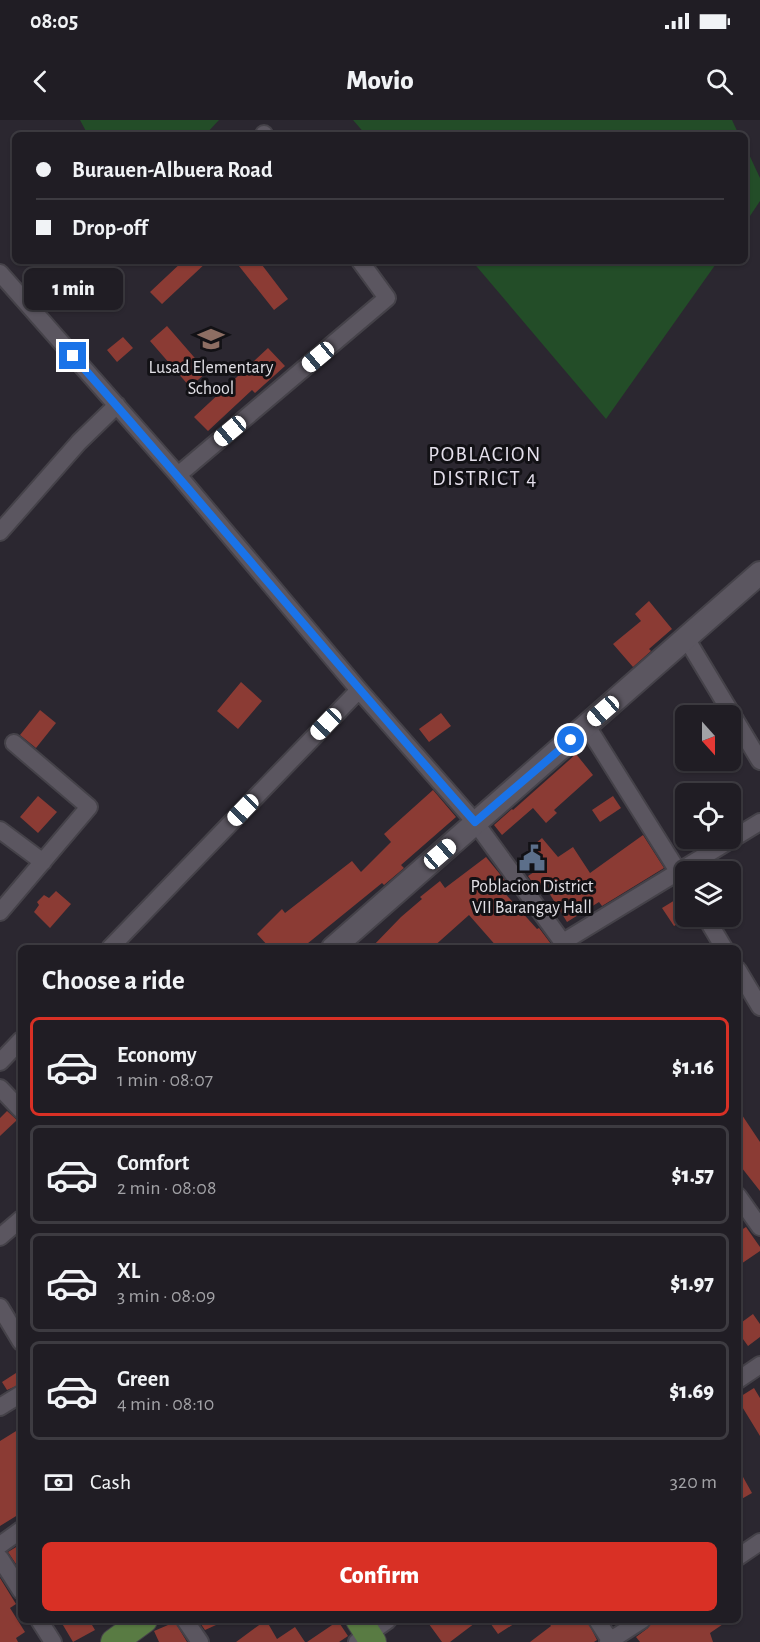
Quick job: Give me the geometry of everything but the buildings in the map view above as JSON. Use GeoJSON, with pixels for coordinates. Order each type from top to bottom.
{"type":"FeatureCollection","features":[{"type":"Feature","properties":{"kind":"main road"},"geometry":{"type":"LineString","coordinates":[[114,1642],[140,1623]]}},
{"type":"Feature","properties":{"kind":"street"},"geometry":{"type":"LineString","coordinates":[[178,475],[387,298],[362,264]]}},
{"type":"Feature","properties":{"kind":"street"},"geometry":{"type":"LineString","coordinates":[[0,273],[178,475],[359,690],[475,822],[565,945],[675,882]]}},
{"type":"Feature","properties":{"kind":"street"},"geometry":{"type":"LineString","coordinates":[[0,532],[79,442],[117,405]]}},
{"type":"Feature","properties":{"kind":"street"},"geometry":{"type":"LineString","coordinates":[[336,945],[760,573]]}},
{"type":"Feature","properties":{"kind":"street"},"geometry":{"type":"LineString","coordinates":[[686,638],[760,760]]}},
{"type":"Feature","properties":{"kind":"street"},"geometry":{"type":"LineString","coordinates":[[113,945],[359,690]]}},
{"type":"Feature","properties":{"kind":"street"},"geometry":{"type":"LineString","coordinates":[[586,726],[675,867]]}},
{"type":"Feature","properties":{"kind":"street"},"geometry":{"type":"LineString","coordinates":[[0,912],[89,807],[15,743]]}},
{"type":"Feature","properties":{"kind":"street"},"geometry":{"type":"LineString","coordinates":[[706,861],[760,822]]}},
{"type":"Feature","properties":{"kind":"street"},"geometry":{"type":"LineString","coordinates":[[0,830],[43,862]]}},
{"type":"Feature","properties":{"kind":"street"},"geometry":{"type":"LineString","coordinates":[[712,927],[722,945]]}},
{"type":"Feature","properties":{"kind":"street"},"geometry":{"type":"LineString","coordinates":[[741,975],[760,1007]]}},
{"type":"Feature","properties":{"kind":"street"},"geometry":{"type":"LineString","coordinates":[[0,1062],[18,1043]]}},
{"type":"Feature","properties":{"kind":"street"},"geometry":{"type":"LineString","coordinates":[[0,1088],[18,1107]]}},
{"type":"Feature","properties":{"kind":"street"},"geometry":{"type":"LineString","coordinates":[[760,1197],[741,1205],[760,1227]]}},
{"type":"Feature","properties":{"kind":"street"},"geometry":{"type":"LineString","coordinates":[[0,1236],[18,1221]]}},
{"type":"Feature","properties":{"kind":"street"},"geometry":{"type":"LineString","coordinates":[[0,1307],[18,1337]]}},
{"type":"Feature","properties":{"kind":"street"},"geometry":{"type":"LineString","coordinates":[[741,1378],[760,1365]]}},
{"type":"Feature","properties":{"kind":"street"},"geometry":{"type":"LineString","coordinates":[[0,1407],[18,1396]]}},
{"type":"Feature","properties":{"kind":"street"},"geometry":{"type":"LineString","coordinates":[[0,1545],[18,1532]]}},
{"type":"Feature","properties":{"kind":"street"},"geometry":{"type":"LineString","coordinates":[[741,1554],[760,1542]]}},
{"type":"Feature","properties":{"kind":"street"},"geometry":{"type":"LineString","coordinates":[[0,1558],[18,1586]]}},
{"type":"Feature","properties":{"kind":"street"},"geometry":{"type":"LineString","coordinates":[[41,1623],[53,1642]]}},
{"type":"Feature","properties":{"kind":"street"},"geometry":{"type":"LineString","coordinates":[[187,1623],[200,1642]]}},
{"type":"Feature","properties":{"kind":"street"},"geometry":{"type":"LineString","coordinates":[[599,1623],[610,1642],[638,1623]]}},
{"type":"Feature","properties":{"kind":"green space"},"geometry":{"type":"Polygon","coordinates":[[[80,120],[219,120],[208,132],[86,132],[80,120]]]}},
{"type":"Feature","properties":{"kind":"green space"},"geometry":{"type":"Polygon","coordinates":[[[353,120],[732,120],[738,132],[363,132],[353,120]]]}},
{"type":"Feature","properties":{"kind":"green space"},"geometry":{"type":"Polygon","coordinates":[[[748,152],[760,178],[760,201],[748,219],[748,152]]]}},
{"type":"Feature","properties":{"kind":"green space"},"geometry":{"type":"Polygon","coordinates":[[[475,264],[716,264],[606,419],[475,264]]]}},
{"type":"Feature","properties":{"kind":"place","name":"Lusad Elementary School"},"geometry":{"type":"Point","coordinates":[211,339]}},
{"type":"Feature","properties":{"kind":"place","name":"Poblacion District VII Barangay Hall"},"geometry":{"type":"Point","coordinates":[532,858]}},
{"type":"Feature","properties":{"kind":"district","name":"POBLACION DISTRICT 4"},"geometry":{"type":"Point","coordinates":[485,466]}},
{"type":"Feature","properties":{"kind":"route"},"geometry":{"type":"LineString","coordinates":[[73,356],[475,822],[571,740]]}}]}
